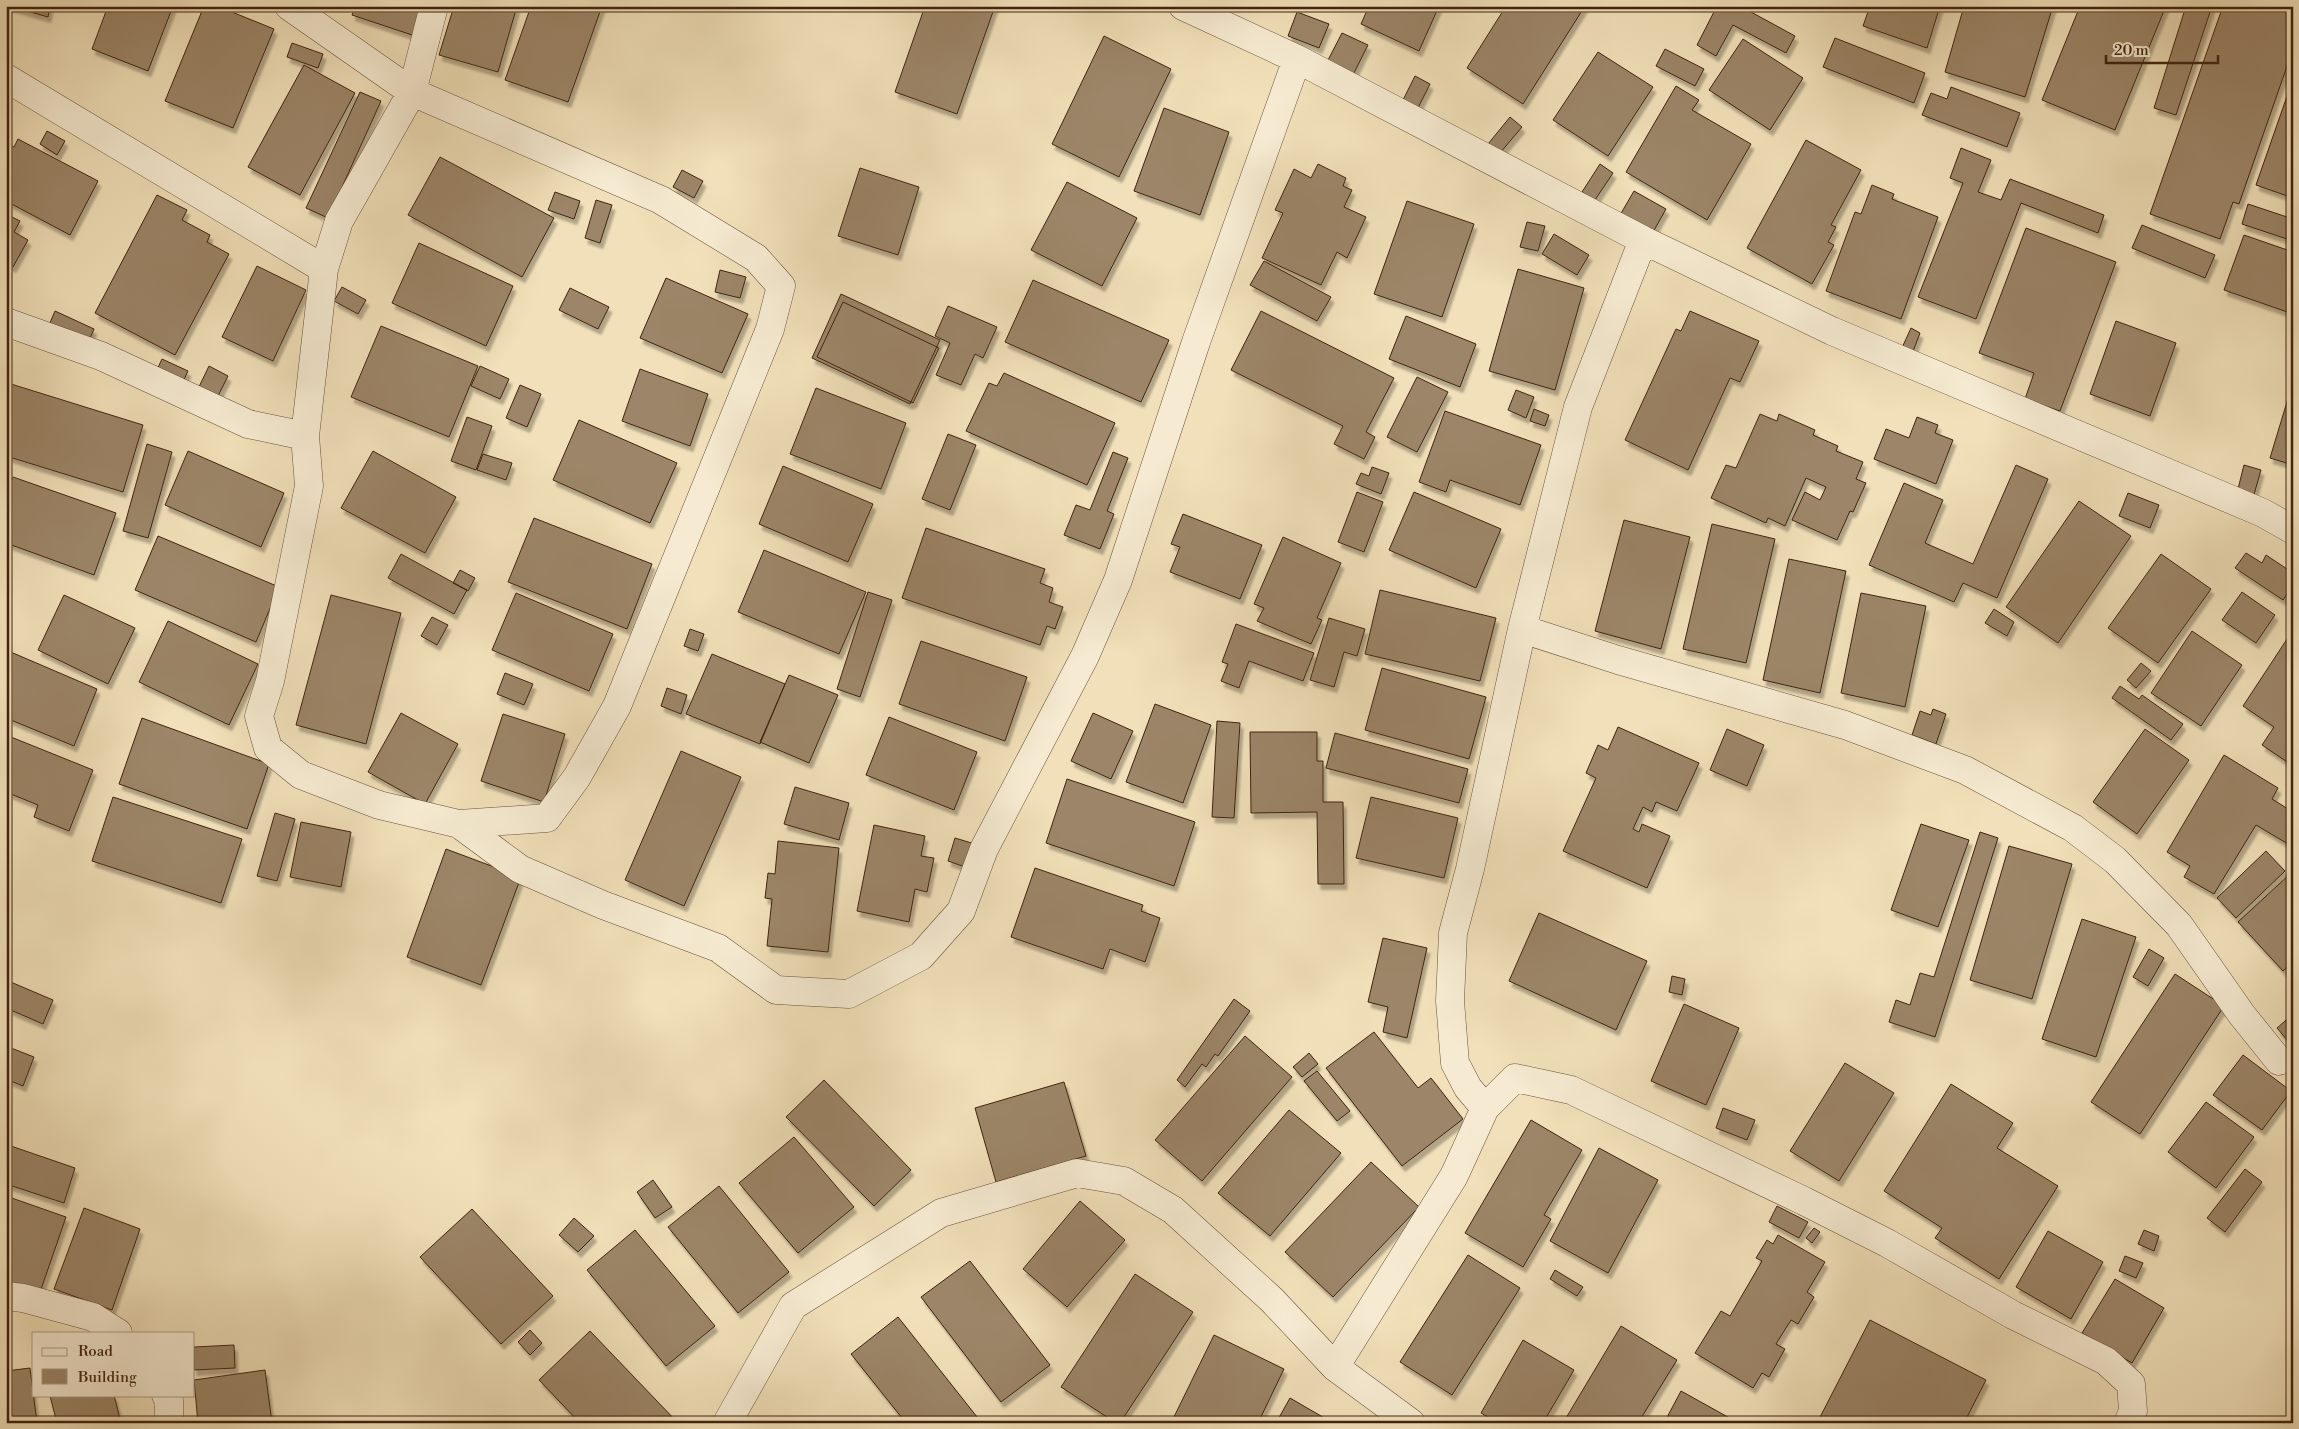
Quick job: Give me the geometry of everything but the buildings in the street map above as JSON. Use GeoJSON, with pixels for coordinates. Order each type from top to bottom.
{"type":"FeatureCollection","features":[{"type":"Feature","properties":{"kind":"street"},"geometry":{"type":"LineString","coordinates":[[289,6],[412,92],[661,200],[756,258],[781,286],[770,329],[617,706],[577,777],[547,818],[459,824],[379,805],[301,775],[268,748],[260,716],[270,681],[309,486],[305,436],[324,270],[339,221],[412,92],[434,6]]}},
{"type":"Feature","properties":{"kind":"street"},"geometry":{"type":"LineString","coordinates":[[1183,6],[1297,59],[1643,240],[1832,331],[2263,513],[2293,530]]}},
{"type":"Feature","properties":{"kind":"street"},"geometry":{"type":"LineString","coordinates":[[459,824],[520,869],[603,905],[718,948],[776,990],[849,994],[921,956],[961,911],[984,850],[1085,656],[1118,580],[1196,342],[1297,59]]}},
{"type":"Feature","properties":{"kind":"street"},"geometry":{"type":"LineString","coordinates":[[6,78],[324,270]]}},
{"type":"Feature","properties":{"kind":"street"},"geometry":{"type":"LineString","coordinates":[[1485,1108],[1468,1088],[1455,1063],[1450,1001],[1453,932],[1470,869],[1522,629],[1578,408],[1643,240]]}},
{"type":"Feature","properties":{"kind":"street"},"geometry":{"type":"LineString","coordinates":[[6,322],[101,356],[248,424],[305,436]]}},
{"type":"Feature","properties":{"kind":"street"},"geometry":{"type":"LineString","coordinates":[[1522,629],[1618,660],[1845,725],[1965,770],[2073,828],[2116,860],[2179,925],[2242,1015],[2279,1062]]}},
{"type":"Feature","properties":{"kind":"street"},"geometry":{"type":"LineString","coordinates":[[1335,1367],[1454,1176],[1485,1108],[1515,1078],[1571,1090],[1804,1201],[1887,1243],[2013,1315],[2106,1361],[2131,1384],[2133,1412],[2128,1423]]}},
{"type":"Feature","properties":{"kind":"street"},"geometry":{"type":"LineString","coordinates":[[727,1423],[793,1306],[940,1213],[1077,1173],[1124,1181],[1173,1210],[1272,1300],[1335,1367],[1412,1423]]}},
{"type":"Feature","properties":{"kind":"street"},"geometry":{"type":"LineString","coordinates":[[6,1296],[23,1298],[93,1317],[116,1332]]}},
{"type":"Feature","properties":{"kind":"street"},"geometry":{"type":"LineString","coordinates":[[167,1396],[169,1400],[169,1423]]}}]}
